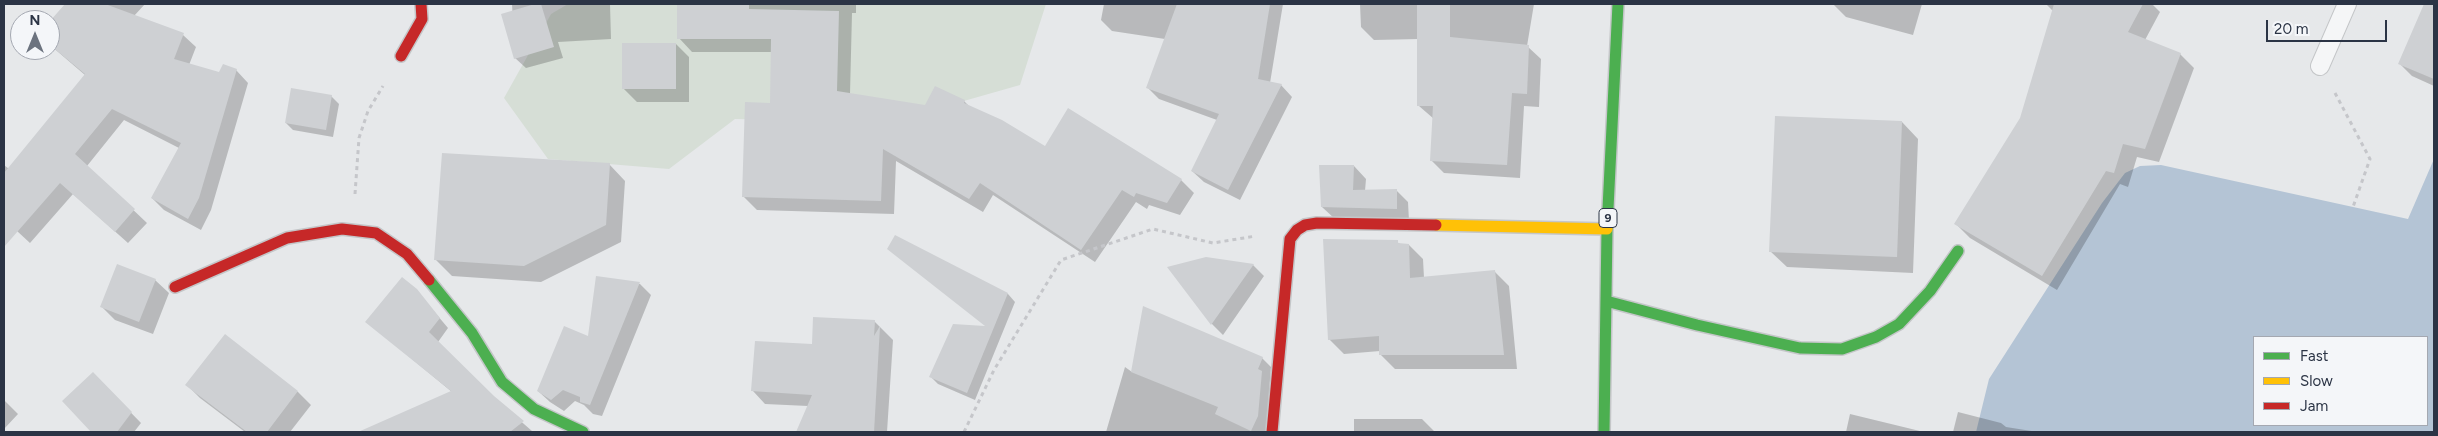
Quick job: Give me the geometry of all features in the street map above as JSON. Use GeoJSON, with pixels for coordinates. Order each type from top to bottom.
{"type":"FeatureCollection","features":[{"type":"Feature","properties":{"kind":"main road"},"geometry":{"type":"LineString","coordinates":[[401,56],[422,19],[421,4]]}},
{"type":"Feature","properties":{"kind":"main road","name":"9"},"geometry":{"type":"LineString","coordinates":[[1604,432],[1607,230],[1618,4]]}},
{"type":"Feature","properties":{"kind":"main road"},"geometry":{"type":"LineString","coordinates":[[1272,432],[1290,239],[1297,230],[1318,224],[1607,230]]}},
{"type":"Feature","properties":{"kind":"main road"},"geometry":{"type":"LineString","coordinates":[[175,287],[287,238],[342,230],[376,233],[407,254],[428,278],[472,333],[502,382],[534,409],[583,432]]}},
{"type":"Feature","properties":{"kind":"main road"},"geometry":{"type":"LineString","coordinates":[[1606,301],[1697,325],[1800,348],[1842,349],[1876,337],[1899,324],[1930,291],[1958,251]]}},
{"type":"Feature","properties":{"kind":"lane"},"geometry":{"type":"LineString","coordinates":[[2320,66],[2348,4]]}},
{"type":"Feature","properties":{"kind":"path"},"geometry":{"type":"LineString","coordinates":[[354,231],[359,138],[368,111],[401,56]]}},
{"type":"Feature","properties":{"kind":"path"},"geometry":{"type":"LineString","coordinates":[[2320,66],[2370,159],[2353,207]]}},
{"type":"Feature","properties":{"kind":"path"},"geometry":{"type":"LineString","coordinates":[[964,432],[994,370],[1061,260],[1153,230],[1213,243],[1297,230]]}},
{"type":"Feature","properties":{"kind":"shaded area"},"geometry":{"type":"Polygon","coordinates":[[[568,4],[1046,4],[1020,85],[890,122],[735,119],[669,169],[548,159],[504,98],[551,14],[568,4]]]}},
{"type":"Feature","properties":{"kind":"water"},"geometry":{"type":"Polygon","coordinates":[[[2434,159],[2434,432],[1976,432],[1989,379],[2102,203],[2125,173],[2140,166],[2161,165],[2408,219],[2434,159]]]}},
{"type":"Feature","properties":{"kind":"building"},"geometry":{"type":"Polygon","coordinates":[[[65,4],[105,4],[184,33],[174,59],[219,72],[223,64],[237,69],[199,198],[188,219],[151,198],[181,143],[112,109],[75,154],[135,209],[115,232],[60,183],[4,247],[4,173],[85,74],[60,53],[60,10],[65,4]]]}},
{"type":"Feature","properties":{"kind":"building"},"geometry":{"type":"Polygon","coordinates":[[[541,4],[554,47],[514,59],[501,14],[541,4]]]}},
{"type":"Feature","properties":{"kind":"building"},"geometry":{"type":"Polygon","coordinates":[[[677,4],[749,4],[749,9],[839,11],[837,91],[925,105],[935,86],[965,100],[964,103],[1002,120],[1045,146],[1068,108],[1182,179],[1167,203],[1136,193],[1134,197],[1122,190],[1081,250],[980,183],[969,199],[883,149],[881,201],[742,197],[745,102],[770,103],[771,39],[677,39],[677,4]]]}},
{"type":"Feature","properties":{"kind":"building"},"geometry":{"type":"Polygon","coordinates":[[[1177,4],[1270,4],[1258,79],[1282,84],[1228,190],[1191,171],[1219,114],[1146,88],[1177,4]]]}},
{"type":"Feature","properties":{"kind":"building"},"geometry":{"type":"Polygon","coordinates":[[[1417,4],[1450,4],[1450,37],[1529,45],[1527,94],[1512,93],[1507,165],[1430,161],[1433,106],[1417,106],[1417,4]]]}},
{"type":"Feature","properties":{"kind":"building"},"geometry":{"type":"Polygon","coordinates":[[[2054,4],[2143,4],[2128,32],[2181,53],[2145,149],[2123,144],[2114,173],[2106,171],[2042,276],[1954,224],[2020,118],[2054,4]]]}},
{"type":"Feature","properties":{"kind":"building"},"geometry":{"type":"Polygon","coordinates":[[[2424,4],[2434,4],[2434,79],[2398,64],[2424,4]]]}},
{"type":"Feature","properties":{"kind":"building"},"geometry":{"type":"Polygon","coordinates":[[[622,43],[676,43],[676,89],[622,89],[622,43]]]}},
{"type":"Feature","properties":{"kind":"building"},"geometry":{"type":"Polygon","coordinates":[[[291,88],[332,95],[326,130],[285,123],[291,88]]]}},
{"type":"Feature","properties":{"kind":"building"},"geometry":{"type":"Polygon","coordinates":[[[1775,116],[1902,121],[1897,257],[1769,252],[1775,116]]]}},
{"type":"Feature","properties":{"kind":"building"},"geometry":{"type":"Polygon","coordinates":[[[442,153],[610,163],[606,225],[524,266],[434,260],[442,153]]]}},
{"type":"Feature","properties":{"kind":"building"},"geometry":{"type":"Polygon","coordinates":[[[1319,165],[1354,165],[1353,190],[1397,189],[1397,209],[1321,207],[1319,165]]]}},
{"type":"Feature","properties":{"kind":"building"},"geometry":{"type":"Polygon","coordinates":[[[895,235],[1008,293],[967,393],[929,377],[953,324],[985,326],[887,249],[895,235]]]}},
{"type":"Feature","properties":{"kind":"building"},"geometry":{"type":"Polygon","coordinates":[[[1323,239],[1398,240],[1398,243],[1409,244],[1410,278],[1495,270],[1504,355],[1379,355],[1379,336],[1328,340],[1323,239]]]}},
{"type":"Feature","properties":{"kind":"building"},"geometry":{"type":"Polygon","coordinates":[[[1206,257],[1254,264],[1211,325],[1167,267],[1206,257]]]}},
{"type":"Feature","properties":{"kind":"building"},"geometry":{"type":"Polygon","coordinates":[[[117,264],[156,279],[139,322],[100,307],[117,264]]]}},
{"type":"Feature","properties":{"kind":"building"},"geometry":{"type":"Polygon","coordinates":[[[596,276],[640,282],[590,405],[580,402],[580,397],[563,390],[551,400],[537,391],[564,326],[588,336],[596,276]]]}},
{"type":"Feature","properties":{"kind":"building"},"geometry":{"type":"Polygon","coordinates":[[[402,277],[417,289],[440,318],[429,332],[494,396],[524,421],[510,432],[358,432],[451,391],[365,322],[402,277]]]}},
{"type":"Feature","properties":{"kind":"building"},"geometry":{"type":"Polygon","coordinates":[[[1143,306],[1263,357],[1258,369],[1262,371],[1258,416],[1251,431],[1215,414],[1218,407],[1131,372],[1143,306]]]}},
{"type":"Feature","properties":{"kind":"building"},"geometry":{"type":"Polygon","coordinates":[[[813,317],[875,320],[874,336],[880,326],[874,432],[796,432],[812,395],[751,391],[755,341],[812,344],[813,317]]]}},
{"type":"Feature","properties":{"kind":"building"},"geometry":{"type":"Polygon","coordinates":[[[225,334],[298,391],[267,432],[247,432],[185,385],[225,334]]]}},
{"type":"Feature","properties":{"kind":"building"},"geometry":{"type":"Polygon","coordinates":[[[93,372],[132,412],[117,432],[91,432],[62,401],[93,372]]]}},
{"type":"Feature","properties":{"kind":"traffic: fast"},"geometry":{"type":"LineString","coordinates":[[1604,432],[1607,229],[1618,4]]}},
{"type":"Feature","properties":{"kind":"traffic: fast"},"geometry":{"type":"LineString","coordinates":[[1606,301],[1697,325],[1800,348],[1842,349],[1876,337],[1899,324],[1930,291],[1958,251]]}},
{"type":"Feature","properties":{"kind":"traffic: fast"},"geometry":{"type":"LineString","coordinates":[[429,280],[472,333],[502,382],[534,409],[583,432]]}},
{"type":"Feature","properties":{"kind":"traffic: slow"},"geometry":{"type":"LineString","coordinates":[[1436,225],[1607,229]]}},
{"type":"Feature","properties":{"kind":"traffic: jam"},"geometry":{"type":"LineString","coordinates":[[401,56],[422,19],[421,4]]}},
{"type":"Feature","properties":{"kind":"traffic: jam"},"geometry":{"type":"LineString","coordinates":[[1272,432],[1290,239],[1297,230],[1305,225],[1317,223],[1436,225]]}},
{"type":"Feature","properties":{"kind":"traffic: jam"},"geometry":{"type":"LineString","coordinates":[[175,287],[287,238],[342,229],[376,233],[407,254],[429,280]]}}]}
